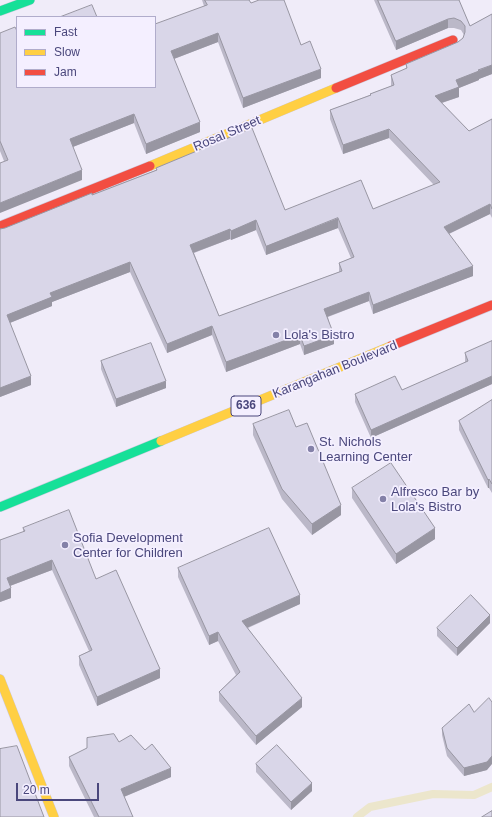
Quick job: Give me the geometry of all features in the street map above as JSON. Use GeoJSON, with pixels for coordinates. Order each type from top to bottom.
{"type":"FeatureCollection","features":[{"type":"Feature","properties":{"kind":"street"},"geometry":{"type":"LineString","coordinates":[[0,11],[30,0]]}},
{"type":"Feature","properties":{"kind":"street","name":"Rosal Street"},"geometry":{"type":"LineString","coordinates":[[0,226],[140,170],[453,40]]}},
{"type":"Feature","properties":{"kind":"street","name":"Karangahan Boulevard"},"geometry":{"type":"LineString","coordinates":[[0,507],[492,305]]}},
{"type":"Feature","properties":{"kind":"street"},"geometry":{"type":"LineString","coordinates":[[0,679],[54,817]]}},
{"type":"Feature","properties":{"kind":"building"},"geometry":{"type":"Polygon","coordinates":[[[205,0],[249,0],[251,3],[259,0],[284,0],[301,45],[310,41],[321,69],[243,98],[218,33],[171,51],[200,122],[146,144],[134,114],[70,139],[82,170],[0,203],[0,163],[8,160],[0,141],[0,33],[15,27],[16,29],[16,88],[156,88],[156,24],[207,5],[205,0]]]}},
{"type":"Feature","properties":{"kind":"building"},"geometry":{"type":"Polygon","coordinates":[[[378,0],[459,0],[470,26],[492,14],[492,65],[456,80],[459,87],[435,96],[469,131],[492,119],[492,209],[490,204],[444,227],[473,266],[373,305],[369,292],[324,309],[334,335],[304,346],[300,335],[226,362],[212,326],[167,344],[130,262],[50,293],[52,297],[7,315],[31,376],[0,388],[0,229],[92,193],[92,195],[157,170],[156,168],[252,128],[285,210],[361,180],[373,209],[440,182],[389,129],[343,145],[330,110],[394,85],[391,75],[407,68],[406,64],[458,42],[463,38],[465,26],[461,21],[454,18],[448,19],[396,41],[378,0]],[[338,218],[266,246],[256,220],[231,231],[230,229],[190,245],[219,316],[342,271],[339,263],[354,257],[338,218]]]}},
{"type":"Feature","properties":{"kind":"building"},"geometry":{"type":"Polygon","coordinates":[[[92,5],[97,16],[63,16],[92,5]]]}},
{"type":"Feature","properties":{"kind":"building"},"geometry":{"type":"Polygon","coordinates":[[[492,341],[492,376],[371,430],[355,394],[395,376],[402,390],[468,361],[465,353],[492,341]]]}},
{"type":"Feature","properties":{"kind":"building"},"geometry":{"type":"Polygon","coordinates":[[[151,343],[166,381],[116,399],[101,361],[151,343]]]}},
{"type":"Feature","properties":{"kind":"building"},"geometry":{"type":"Polygon","coordinates":[[[492,400],[492,484],[489,479],[488,480],[459,421],[492,400]]]}},
{"type":"Feature","properties":{"kind":"building"},"geometry":{"type":"Polygon","coordinates":[[[289,410],[296,427],[307,423],[341,505],[312,524],[282,489],[253,424],[289,410]]]}},
{"type":"Feature","properties":{"kind":"building"},"geometry":{"type":"Polygon","coordinates":[[[391,463],[435,528],[396,554],[352,488],[391,463]]]}},
{"type":"Feature","properties":{"kind":"building"},"geometry":{"type":"Polygon","coordinates":[[[69,510],[96,579],[116,570],[160,669],[97,697],[79,656],[92,650],[52,560],[7,578],[11,588],[0,593],[0,540],[25,531],[23,528],[69,510]]]}},
{"type":"Feature","properties":{"kind":"building"},"geometry":{"type":"Polygon","coordinates":[[[269,528],[300,595],[242,621],[302,698],[256,736],[219,692],[240,672],[218,632],[209,636],[178,568],[269,528]]]}},
{"type":"Feature","properties":{"kind":"building"},"geometry":{"type":"Polygon","coordinates":[[[471,595],[490,615],[457,648],[437,628],[471,595]]]}},
{"type":"Feature","properties":{"kind":"building"},"geometry":{"type":"Polygon","coordinates":[[[489,698],[492,702],[492,756],[487,762],[464,768],[447,748],[442,728],[469,704],[474,712],[489,698]]]}},
{"type":"Feature","properties":{"kind":"building"},"geometry":{"type":"Polygon","coordinates":[[[114,734],[119,742],[131,735],[145,750],[152,744],[171,768],[121,789],[133,817],[99,817],[69,757],[87,748],[87,738],[114,734]]]}},
{"type":"Feature","properties":{"kind":"building"},"geometry":{"type":"Polygon","coordinates":[[[277,745],[312,783],[291,802],[256,764],[277,745]]]}},
{"type":"Feature","properties":{"kind":"building"},"geometry":{"type":"Polygon","coordinates":[[[17,746],[44,817],[0,817],[0,749],[17,746]]]}},
{"type":"Feature","properties":{"kind":"building"},"geometry":{"type":"Polygon","coordinates":[[[492,811],[492,817],[482,817],[492,811]]]}},
{"type":"Feature","properties":{"kind":"waterway"},"geometry":{"type":"LineString","coordinates":[[357,817],[370,807],[433,794],[474,795],[492,787]]}},
{"type":"Feature","properties":{"kind":"traffic: fast"},"geometry":{"type":"LineString","coordinates":[[0,11],[30,0]]}},
{"type":"Feature","properties":{"kind":"traffic: fast"},"geometry":{"type":"LineString","coordinates":[[0,507],[161,441]]}},
{"type":"Feature","properties":{"kind":"traffic: slow"},"geometry":{"type":"LineString","coordinates":[[150,166],[336,88]]}},
{"type":"Feature","properties":{"kind":"traffic: slow"},"geometry":{"type":"LineString","coordinates":[[161,441],[391,346]]}},
{"type":"Feature","properties":{"kind":"traffic: slow"},"geometry":{"type":"LineString","coordinates":[[0,679],[54,817]]}},
{"type":"Feature","properties":{"kind":"traffic: jam"},"geometry":{"type":"LineString","coordinates":[[336,88],[453,40]]}},
{"type":"Feature","properties":{"kind":"traffic: jam"},"geometry":{"type":"LineString","coordinates":[[0,226],[150,166]]}},
{"type":"Feature","properties":{"kind":"traffic: jam"},"geometry":{"type":"LineString","coordinates":[[391,346],[492,305]]}},
{"type":"Feature","properties":{"kind":"place","name":"Lola's Bistro"},"geometry":{"type":"Point","coordinates":[276,335]}},
{"type":"Feature","properties":{"kind":"place","name":"St. Nichols Learning Center"},"geometry":{"type":"Point","coordinates":[311,449]}},
{"type":"Feature","properties":{"kind":"place","name":"Alfresco Bar by Lola's Bistro"},"geometry":{"type":"Point","coordinates":[383,499]}},
{"type":"Feature","properties":{"kind":"place","name":"Sofia Development Center for Children"},"geometry":{"type":"Point","coordinates":[65,545]}}]}
